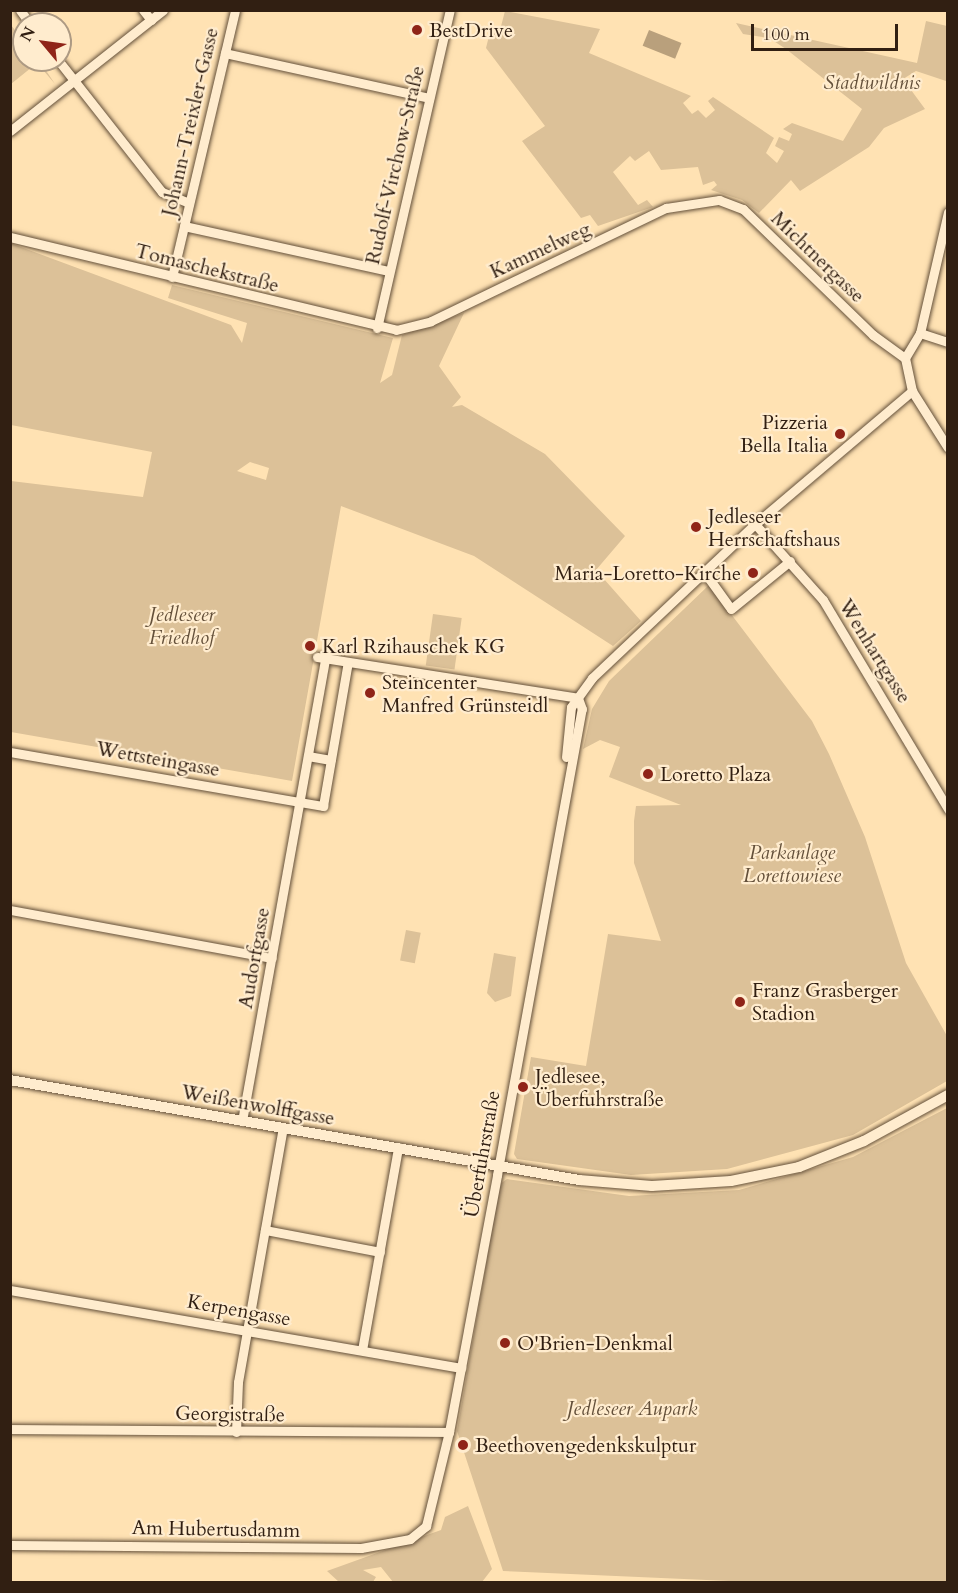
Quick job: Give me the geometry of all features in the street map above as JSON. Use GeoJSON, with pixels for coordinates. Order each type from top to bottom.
{"type":"FeatureCollection","features":[{"type":"Feature","properties":{"kind":"street"},"geometry":{"type":"LineString","coordinates":[[143,10],[151,20]]}},
{"type":"Feature","properties":{"kind":"street"},"geometry":{"type":"LineString","coordinates":[[10,131],[163,10]]}},
{"type":"Feature","properties":{"kind":"street","name":"Johann-Treixler-Gasse"},"geometry":{"type":"LineString","coordinates":[[172,278],[235,10]]}},
{"type":"Feature","properties":{"kind":"street","name":"Rudolf-Virchow-Straße"},"geometry":{"type":"LineString","coordinates":[[377,328],[450,10]]}},
{"type":"Feature","properties":{"kind":"street"},"geometry":{"type":"LineString","coordinates":[[225,53],[429,98]]}},
{"type":"Feature","properties":{"kind":"street"},"geometry":{"type":"LineString","coordinates":[[67,72],[162,192],[189,203]]}},
{"type":"Feature","properties":{"kind":"street","name":"Kammelweg"},"geometry":{"type":"LineString","coordinates":[[396,330],[431,321],[666,208],[699,200]]}},
{"type":"Feature","properties":{"kind":"street","name":"Michtnergasse"},"geometry":{"type":"LineString","coordinates":[[699,200],[743,210],[873,335],[905,358]]}},
{"type":"Feature","properties":{"kind":"street"},"geometry":{"type":"LineString","coordinates":[[948,212],[920,333],[905,358],[912,391],[948,448]]}},
{"type":"Feature","properties":{"kind":"street"},"geometry":{"type":"LineString","coordinates":[[184,226],[389,271]]}},
{"type":"Feature","properties":{"kind":"street","name":"Tomaschekstraße"},"geometry":{"type":"LineString","coordinates":[[10,237],[377,328],[396,330]]}},
{"type":"Feature","properties":{"kind":"street"},"geometry":{"type":"LineString","coordinates":[[920,333],[948,342]]}},
{"type":"Feature","properties":{"kind":"street"},"geometry":{"type":"LineString","coordinates":[[300,802],[323,806],[348,662],[578,698],[616,654],[755,524],[912,391]]}},
{"type":"Feature","properties":{"kind":"street","name":"Wenhartgasse"},"geometry":{"type":"LineString","coordinates":[[755,524],[790,561],[853,645],[948,809]]}},
{"type":"Feature","properties":{"kind":"street"},"geometry":{"type":"LineString","coordinates":[[705,573],[731,609],[790,561]]}},
{"type":"Feature","properties":{"kind":"street","name":"Audorfgasse"},"geometry":{"type":"LineString","coordinates":[[242,1121],[308,756],[321,658],[348,662]]}},
{"type":"Feature","properties":{"kind":"street","name":"Überfuhrstraße"},"geometry":{"type":"LineString","coordinates":[[419,1535],[429,1516],[449,1432],[499,1166],[565,776],[582,709],[578,698]]}},
{"type":"Feature","properties":{"kind":"street","name":"Wettsteingasse"},"geometry":{"type":"LineString","coordinates":[[10,752],[300,802]]}},
{"type":"Feature","properties":{"kind":"street"},"geometry":{"type":"LineString","coordinates":[[308,756],[331,760]]}},
{"type":"Feature","properties":{"kind":"street"},"geometry":{"type":"LineString","coordinates":[[10,910],[272,958]]}},
{"type":"Feature","properties":{"kind":"street","name":"Weißenwolffgasse"},"geometry":{"type":"LineString","coordinates":[[10,1080],[499,1166],[652,1186],[731,1181],[799,1167],[864,1141],[948,1095]]}},
{"type":"Feature","properties":{"kind":"street"},"geometry":{"type":"LineString","coordinates":[[236,1432],[247,1330],[282,1127]]}},
{"type":"Feature","properties":{"kind":"street"},"geometry":{"type":"LineString","coordinates":[[362,1350],[399,1147]]}},
{"type":"Feature","properties":{"kind":"street"},"geometry":{"type":"LineString","coordinates":[[265,1230],[380,1252]]}},
{"type":"Feature","properties":{"kind":"street","name":"Kerpengasse"},"geometry":{"type":"LineString","coordinates":[[10,1290],[461,1368]]}},
{"type":"Feature","properties":{"kind":"street","name":"Georgistraße"},"geometry":{"type":"LineString","coordinates":[[10,1429],[449,1432]]}},
{"type":"Feature","properties":{"kind":"street","name":"Am Hubertusdamm"},"geometry":{"type":"LineString","coordinates":[[10,1545],[349,1548],[419,1535]]}},
{"type":"Feature","properties":{"kind":"green space","name":"Stadtwildnis"},"geometry":{"type":"Polygon","coordinates":[[[505,11],[600,29],[589,53],[691,96],[683,103],[692,114],[698,110],[706,118],[715,110],[708,101],[713,97],[774,138],[766,153],[777,163],[784,151],[775,146],[779,137],[789,141],[792,134],[783,129],[792,123],[843,141],[862,109],[786,49],[769,38],[743,34],[736,23],[917,63],[926,21],[947,26],[946,81],[916,71],[903,79],[925,109],[884,128],[869,147],[800,191],[791,180],[759,213],[742,200],[711,190],[717,185],[714,181],[703,185],[698,167],[661,170],[649,151],[635,161],[630,156],[613,172],[638,205],[647,200],[653,207],[598,226],[590,215],[581,218],[522,141],[545,126],[486,48],[490,32],[499,34],[505,11]]]}},
{"type":"Feature","properties":{"kind":"green space"},"geometry":{"type":"Polygon","coordinates":[[[10,24],[12,26],[12,72],[26,72],[11,84],[10,24]]]}},
{"type":"Feature","properties":{"kind":"green space","name":"Jedleseer Friedhof"},"geometry":{"type":"Polygon","coordinates":[[[10,243],[231,325],[242,343],[247,323],[168,298],[172,285],[393,338],[380,383],[392,375],[402,335],[464,313],[439,366],[461,397],[452,407],[462,405],[545,454],[625,536],[596,570],[641,621],[613,646],[474,556],[341,506],[292,781],[11,732],[11,481],[143,497],[152,452],[11,425],[10,243]],[[250,462],[237,471],[266,480],[269,468],[250,462]]]}},
{"type":"Feature","properties":{"kind":"green space","name":"Parkanlage Lorettowiese"},"geometry":{"type":"Polygon","coordinates":[[[709,585],[812,721],[829,754],[865,837],[906,963],[947,1036],[947,1081],[853,1135],[727,1169],[631,1175],[517,1159],[514,1154],[531,1057],[586,1066],[608,934],[661,941],[634,863],[636,806],[681,805],[609,777],[620,747],[600,740],[583,749],[592,709],[609,681],[709,585]]]}},
{"type":"Feature","properties":{"kind":"green space"},"geometry":{"type":"Polygon","coordinates":[[[433,614],[462,618],[454,670],[426,665],[433,614]]]}},
{"type":"Feature","properties":{"kind":"green space"},"geometry":{"type":"Polygon","coordinates":[[[406,930],[421,933],[415,963],[400,960],[406,930]]]}},
{"type":"Feature","properties":{"kind":"green space"},"geometry":{"type":"Polygon","coordinates":[[[494,953],[516,957],[511,996],[495,1002],[487,993],[494,953]]]}},
{"type":"Feature","properties":{"kind":"green space","name":"Jedleseer Aupark"},"geometry":{"type":"Polygon","coordinates":[[[947,1108],[947,1582],[752,1582],[503,1571],[457,1431],[500,1184],[507,1179],[629,1196],[739,1190],[853,1157],[947,1108]]]}},
{"type":"Feature","properties":{"kind":"green space"},"geometry":{"type":"Polygon","coordinates":[[[468,1506],[492,1569],[482,1582],[393,1582],[381,1567],[363,1570],[376,1577],[373,1582],[339,1582],[327,1571],[441,1530],[445,1517],[468,1506]]]}},
{"type":"Feature","properties":{"kind":"shaded area"},"geometry":{"type":"Polygon","coordinates":[[[649,30],[681,43],[675,59],[643,46],[649,30]]]}},
{"type":"Feature","properties":{"kind":"place","name":"BestDrive"},"geometry":{"type":"Point","coordinates":[417,30]}},
{"type":"Feature","properties":{"kind":"place","name":"Pizzeria Bella Italia"},"geometry":{"type":"Point","coordinates":[840,434]}},
{"type":"Feature","properties":{"kind":"place","name":"Jedleseer Herrschaftshaus"},"geometry":{"type":"Point","coordinates":[696,527]}},
{"type":"Feature","properties":{"kind":"place","name":"Maria-Loretto-Kirche"},"geometry":{"type":"Point","coordinates":[753,573]}},
{"type":"Feature","properties":{"kind":"place","name":"Karl Rzihauschek KG"},"geometry":{"type":"Point","coordinates":[310,646]}},
{"type":"Feature","properties":{"kind":"place","name":"Steincenter Manfred Grünsteidl"},"geometry":{"type":"Point","coordinates":[370,693]}},
{"type":"Feature","properties":{"kind":"place","name":"Loretto Plaza"},"geometry":{"type":"Point","coordinates":[648,774]}},
{"type":"Feature","properties":{"kind":"place","name":"Franz Grasberger Stadion"},"geometry":{"type":"Point","coordinates":[740,1002]}},
{"type":"Feature","properties":{"kind":"place","name":"Jedlesee, Überfuhrstraße"},"geometry":{"type":"Point","coordinates":[523,1087]}},
{"type":"Feature","properties":{"kind":"place","name":"O'Brien-Denkmal"},"geometry":{"type":"Point","coordinates":[505,1343]}},
{"type":"Feature","properties":{"kind":"place","name":"Beethovengedenkskulptur"},"geometry":{"type":"Point","coordinates":[463,1445]}}]}
